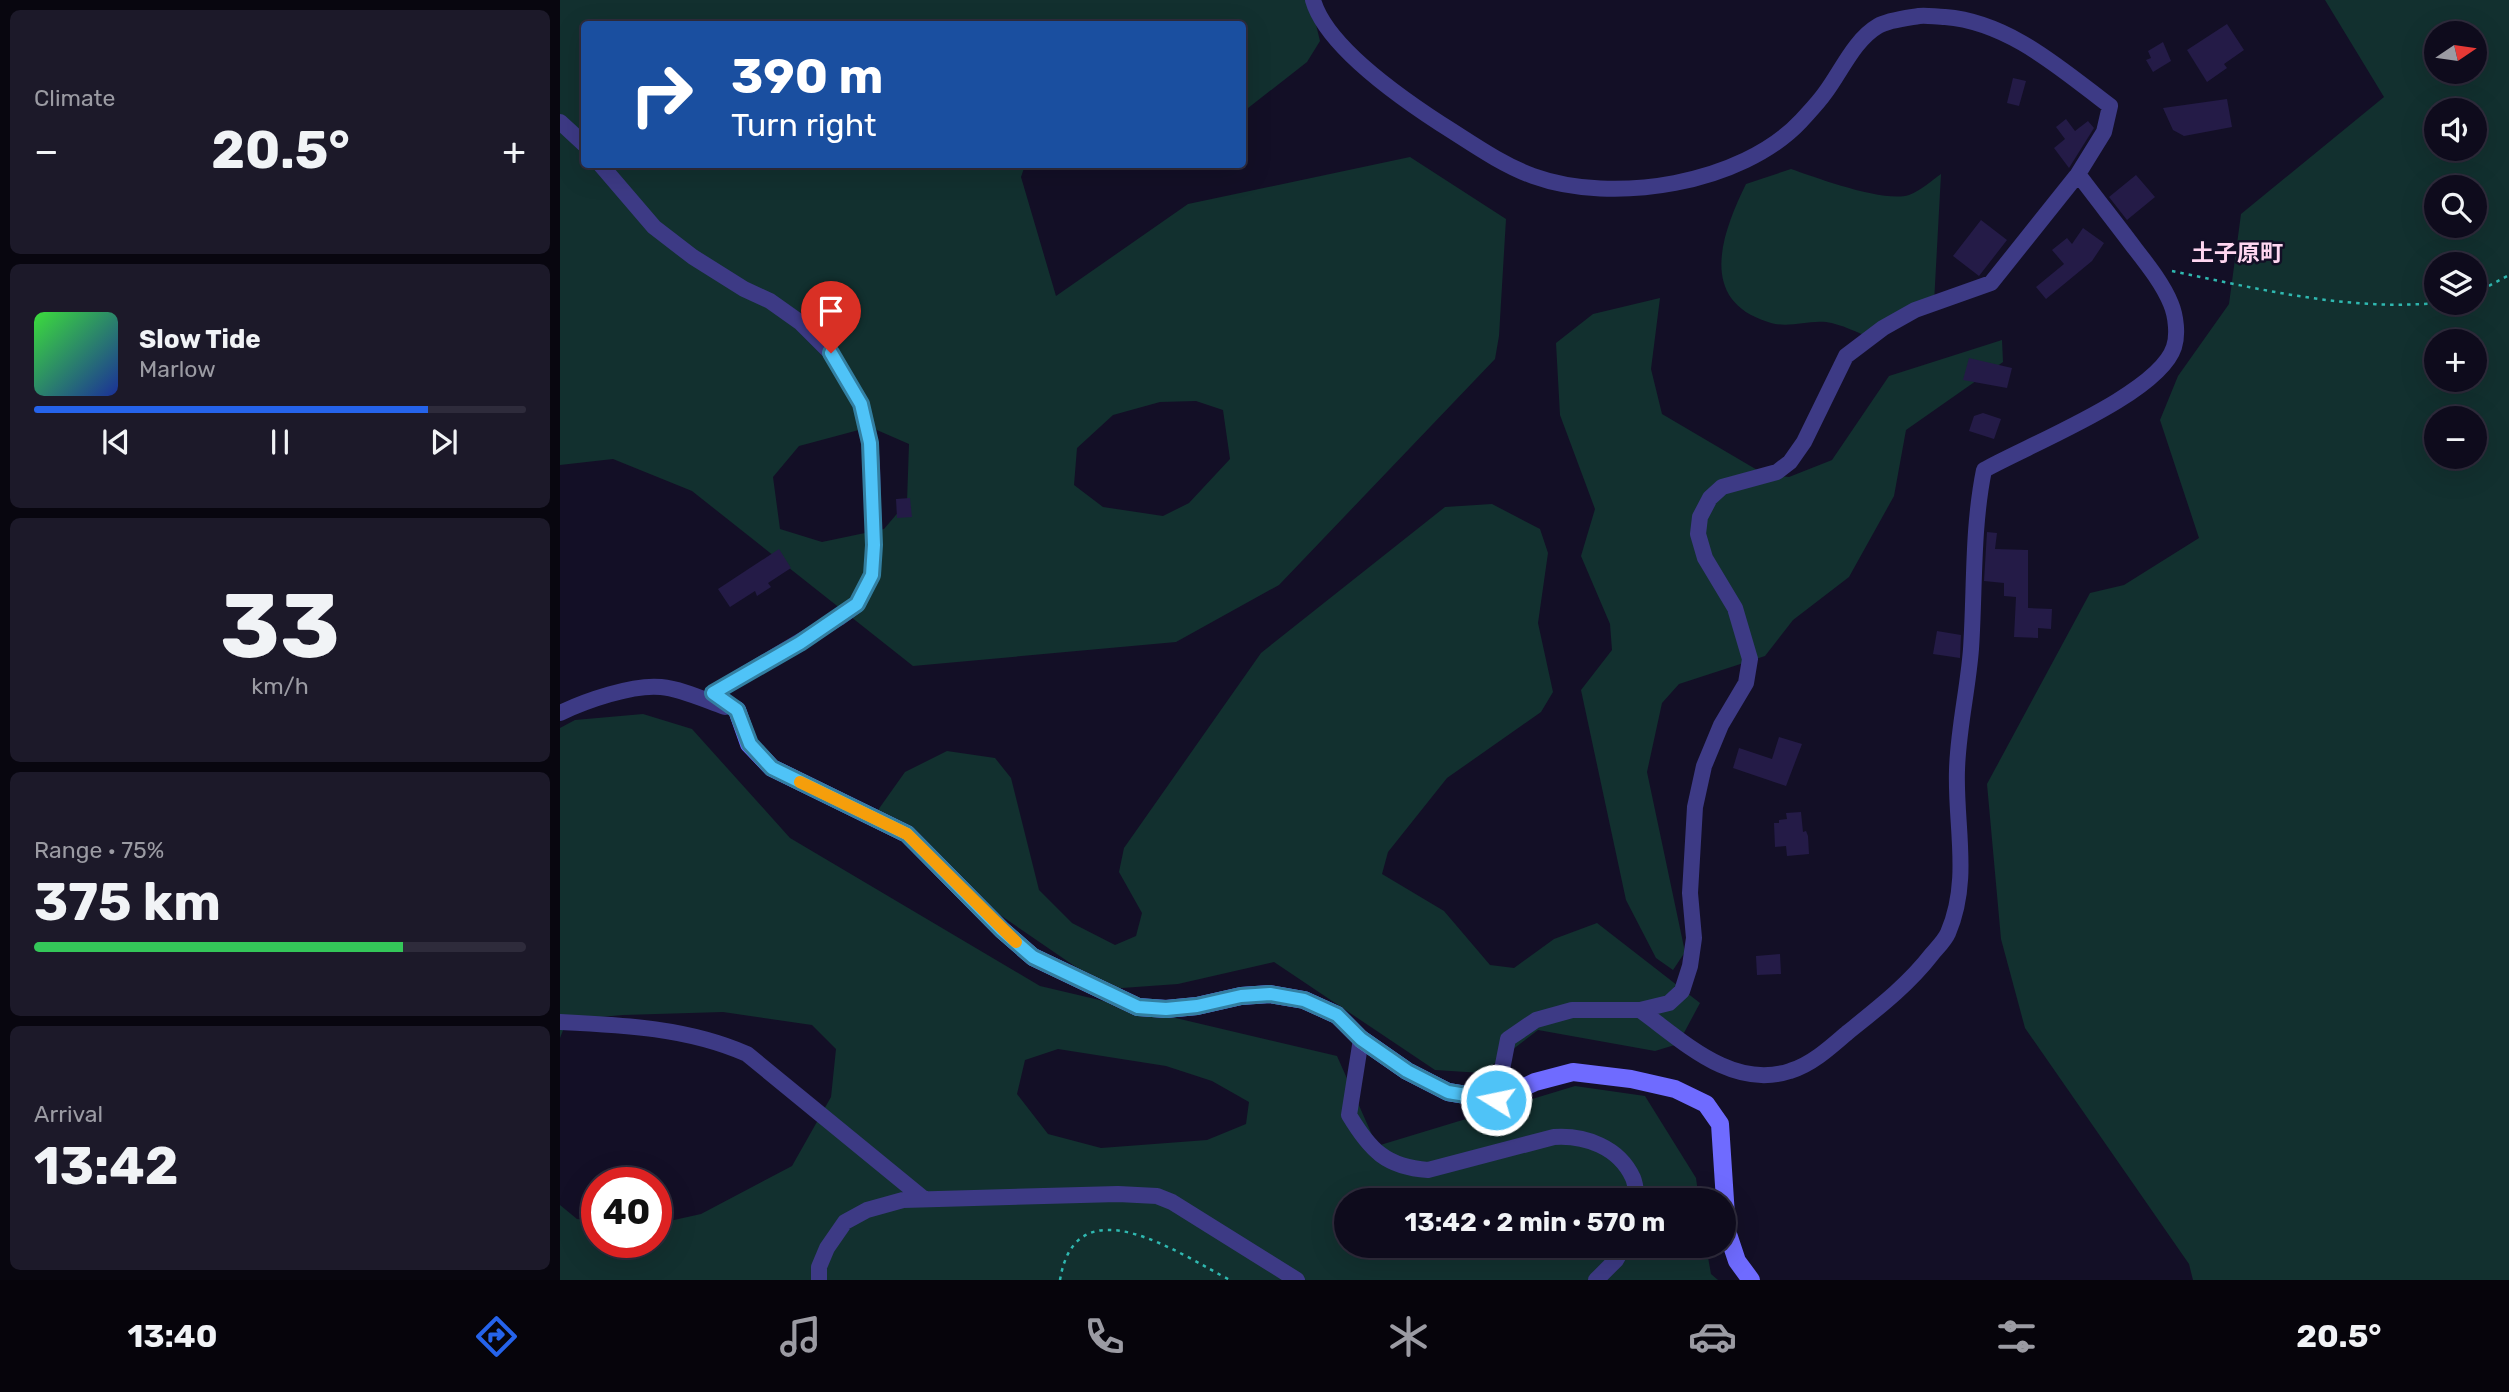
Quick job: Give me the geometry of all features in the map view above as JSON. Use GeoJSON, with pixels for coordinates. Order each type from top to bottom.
{"type":"FeatureCollection","features":[{"type":"Feature","properties":{"kind":"street"},"geometry":{"type":"LineString","coordinates":[[1313,0],[1330,32],[1359,62],[1413,106],[1481,149],[1533,176],[1585,188],[1659,186],[1730,168],[1764,150],[1799,124],[1824,95],[1863,38],[1878,26],[1922,16],[1962,18],[2000,31],[2046,57],[2110,106],[2104,132],[2078,174],[1991,283],[1915,310],[1882,328],[1846,356],[1804,442],[1790,462],[1777,471],[1722,487],[1705,505],[1698,534],[1705,558],[1735,608],[1750,659],[1746,683],[1721,725],[1704,766],[1695,807],[1690,893],[1694,938],[1690,966],[1682,991],[1669,1003],[1640,1010],[1572,1010],[1536,1020],[1508,1039],[1496,1100]]}},
{"type":"Feature","properties":{"kind":"street"},"geometry":{"type":"LineString","coordinates":[[560,122],[581,141]]}},
{"type":"Feature","properties":{"kind":"street"},"geometry":{"type":"LineString","coordinates":[[603,168],[654,228],[693,257],[744,289],[770,301],[801,323],[831,353],[861,404],[870,443],[873,496],[872,575],[865,591],[857,604],[839,618],[713,693],[737,710],[750,744],[772,768],[907,834],[1002,930],[1033,957],[1138,1007],[1166,1009],[1197,1006],[1241,996],[1270,994],[1304,1000],[1337,1015],[1361,1039],[1407,1071],[1448,1092],[1496,1100],[1535,1082],[1573,1072],[1631,1079],[1675,1089],[1706,1104],[1720,1124],[1727,1231],[1737,1261],[1751,1280]]}},
{"type":"Feature","properties":{"kind":"street"},"geometry":{"type":"LineString","coordinates":[[1640,1010],[1677,1036],[1685,1045],[1718,1065],[1764,1076],[1792,1071],[1822,1053],[1905,987],[1948,934],[1960,893],[1962,856],[1957,769],[1971,650],[1976,508],[1984,470],[2017,451],[2090,418],[2158,371],[2174,348],[2177,332],[2172,306],[2148,266],[2078,174]]}},
{"type":"Feature","properties":{"kind":"street"},"geometry":{"type":"LineString","coordinates":[[560,713],[583,702],[648,687],[665,687],[737,710]]}},
{"type":"Feature","properties":{"kind":"street"},"geometry":{"type":"LineString","coordinates":[[560,1022],[654,1028],[720,1042],[747,1054],[924,1199]]}},
{"type":"Feature","properties":{"kind":"street"},"geometry":{"type":"LineString","coordinates":[[1361,1039],[1349,1115],[1366,1143],[1387,1160],[1408,1169],[1429,1170],[1553,1137],[1570,1136],[1596,1142],[1619,1158],[1633,1179],[1635,1188]]}},
{"type":"Feature","properties":{"kind":"street"},"geometry":{"type":"LineString","coordinates":[[819,1280],[819,1266],[827,1248],[845,1222],[867,1210],[903,1200],[1118,1194],[1157,1196],[1172,1202],[1297,1280]]}},
{"type":"Feature","properties":{"kind":"street"},"geometry":{"type":"LineString","coordinates":[[1596,1280],[1617,1258]]}},
{"type":"Feature","properties":{"kind":"path"},"geometry":{"type":"LineString","coordinates":[[2148,266],[2322,300],[2401,306],[2424,304]]}},
{"type":"Feature","properties":{"kind":"path"},"geometry":{"type":"LineString","coordinates":[[2487,287],[2509,275]]}},
{"type":"Feature","properties":{"kind":"path"},"geometry":{"type":"LineString","coordinates":[[1060,1280],[1062,1267],[1070,1250],[1086,1234],[1104,1228],[1141,1235],[1230,1280]]}},
{"type":"Feature","properties":{"kind":"green space"},"geometry":{"type":"Polygon","coordinates":[[[560,0],[1310,0],[1320,41],[1307,62],[1246,110],[1246,21],[581,21],[581,168],[1024,168],[1021,177],[1056,296],[1188,204],[1410,157],[1506,219],[1499,336],[1495,359],[1279,585],[1176,642],[913,666],[692,491],[613,459],[560,465],[560,0]],[[1196,401],[1160,402],[1113,415],[1077,448],[1074,485],[1103,507],[1163,516],[1189,503],[1230,459],[1223,410],[1196,401]],[[870,427],[799,446],[773,477],[780,529],[822,542],[884,529],[907,502],[909,444],[870,427]]]}},
{"type":"Feature","properties":{"kind":"green space"},"geometry":{"type":"Polygon","coordinates":[[[2325,0],[2509,0],[2509,1280],[2193,1280],[2189,1264],[2025,1028],[2001,939],[1987,784],[2090,593],[2124,585],[2199,538],[2160,420],[2178,376],[2229,304],[2241,214],[2384,97],[2325,0]]]}},
{"type":"Feature","properties":{"kind":"green space"},"geometry":{"type":"Polygon","coordinates":[[[1791,169],[1868,193],[1898,197],[1913,193],[1941,174],[1934,303],[1872,338],[1832,323],[1775,324],[1746,312],[1731,298],[1724,282],[1721,263],[1729,223],[1737,203],[1746,184],[1791,169]]]}},
{"type":"Feature","properties":{"kind":"green space"},"geometry":{"type":"Polygon","coordinates":[[[1660,298],[1651,369],[1662,414],[1764,474],[1789,477],[1832,460],[1889,376],[2002,340],[2003,362],[1906,430],[1894,496],[1849,577],[1793,620],[1765,656],[1679,684],[1662,703],[1647,772],[1685,952],[1673,970],[1656,958],[1626,900],[1581,690],[1612,650],[1610,624],[1581,556],[1595,509],[1560,415],[1556,343],[1593,314],[1660,298]]]}},
{"type":"Feature","properties":{"kind":"green space"},"geometry":{"type":"Polygon","coordinates":[[[1492,504],[1540,529],[1548,553],[1538,623],[1553,692],[1541,712],[1447,778],[1388,852],[1382,874],[1444,911],[1490,965],[1514,968],[1554,939],[1597,923],[1700,1003],[1678,1044],[1655,1051],[1538,1030],[1482,1073],[1435,1070],[1274,962],[1178,984],[1108,989],[943,876],[878,810],[905,772],[947,751],[995,758],[1011,778],[1039,890],[1072,923],[1115,945],[1136,936],[1142,913],[1119,872],[1124,848],[1261,653],[1445,507],[1492,504]]]}},
{"type":"Feature","properties":{"kind":"green space"},"geometry":{"type":"Polygon","coordinates":[[[643,714],[692,729],[790,838],[1040,986],[1337,1056],[1377,1146],[1575,1086],[1645,1096],[1696,1178],[1697,1188],[1334,1188],[1334,1258],[1708,1258],[1711,1274],[1718,1280],[560,1280],[560,1205],[581,1219],[581,1258],[672,1258],[672,1220],[701,1214],[792,1166],[831,1097],[836,1049],[812,1025],[723,1012],[623,1015],[567,1020],[560,1038],[560,728],[575,720],[643,714]],[[1058,1049],[1025,1060],[1017,1094],[1048,1134],[1101,1148],[1207,1140],[1246,1124],[1249,1102],[1212,1081],[1166,1066],[1058,1049]]]}},
{"type":"Feature","properties":{"kind":"building"},"geometry":{"type":"Polygon","coordinates":[[[2227,24],[2244,50],[2224,64],[2227,68],[2207,82],[2187,50],[2227,24]]]}},
{"type":"Feature","properties":{"kind":"building"},"geometry":{"type":"Polygon","coordinates":[[[2163,42],[2171,61],[2153,72],[2146,60],[2151,58],[2148,51],[2163,42]]]}},
{"type":"Feature","properties":{"kind":"building"},"geometry":{"type":"Polygon","coordinates":[[[2013,78],[2026,81],[2019,106],[2007,103],[2013,78]]]}},
{"type":"Feature","properties":{"kind":"building"},"geometry":{"type":"Polygon","coordinates":[[[2227,99],[2232,127],[2184,136],[2173,130],[2163,108],[2227,99]]]}},
{"type":"Feature","properties":{"kind":"building"},"geometry":{"type":"Polygon","coordinates":[[[2066,119],[2075,131],[2088,121],[2094,128],[2069,168],[2054,148],[2065,139],[2056,127],[2066,119]]]}},
{"type":"Feature","properties":{"kind":"building"},"geometry":{"type":"Polygon","coordinates":[[[2136,175],[2155,197],[2127,220],[2109,197],[2136,175]]]}},
{"type":"Feature","properties":{"kind":"building"},"geometry":{"type":"Polygon","coordinates":[[[1981,220],[2007,240],[1979,276],[1953,256],[1981,220]]]}},
{"type":"Feature","properties":{"kind":"building"},"geometry":{"type":"Polygon","coordinates":[[[2083,228],[2104,243],[2092,261],[2046,299],[2036,287],[2064,264],[2052,250],[2067,238],[2072,244],[2083,228]]]}},
{"type":"Feature","properties":{"kind":"building"},"geometry":{"type":"Polygon","coordinates":[[[1969,358],[2012,368],[2007,388],[1963,380],[1969,358]]]}},
{"type":"Feature","properties":{"kind":"building"},"geometry":{"type":"Polygon","coordinates":[[[1983,413],[2001,419],[1994,439],[1969,431],[1974,416],[1983,413]]]}},
{"type":"Feature","properties":{"kind":"building"},"geometry":{"type":"Polygon","coordinates":[[[910,498],[912,517],[897,518],[896,499],[910,498]]]}},
{"type":"Feature","properties":{"kind":"building"},"geometry":{"type":"Polygon","coordinates":[[[1987,532],[1997,533],[1995,549],[2028,550],[2028,608],[2052,609],[2051,629],[2038,628],[2038,638],[2014,637],[2016,597],[2004,596],[2004,583],[1984,581],[1987,532]]]}},
{"type":"Feature","properties":{"kind":"building"},"geometry":{"type":"Polygon","coordinates":[[[779,549],[791,568],[768,583],[771,587],[757,596],[755,591],[730,607],[718,589],[779,549]]]}},
{"type":"Feature","properties":{"kind":"building"},"geometry":{"type":"Polygon","coordinates":[[[1937,631],[1961,635],[1960,658],[1933,654],[1937,631]]]}},
{"type":"Feature","properties":{"kind":"building"},"geometry":{"type":"Polygon","coordinates":[[[1779,737],[1802,744],[1786,786],[1733,768],[1739,748],[1772,759],[1779,737]]]}},
{"type":"Feature","properties":{"kind":"building"},"geometry":{"type":"Polygon","coordinates":[[[1801,812],[1803,832],[1806,831],[1808,836],[1809,854],[1787,856],[1786,846],[1775,847],[1774,823],[1787,819],[1786,813],[1801,812]]]}},
{"type":"Feature","properties":{"kind":"building"},"geometry":{"type":"Polygon","coordinates":[[[1780,954],[1781,974],[1757,975],[1756,956],[1780,954]]]}},
{"type":"Feature","properties":{"kind":"slow traffic"},"geometry":{"type":"LineString","coordinates":[[800,782],[907,834],[1016,942]]}},
{"type":"Feature","properties":{"kind":"district","name":"土子原町"},"geometry":{"type":"Point","coordinates":[2237,253]}},
{"type":"Feature","properties":{"kind":"route"},"geometry":{"type":"LineString","coordinates":[[831,353],[861,404],[870,443],[874,545],[872,575],[857,604],[839,618],[713,693],[737,710],[750,744],[772,768],[907,834],[1002,930],[1033,957],[1138,1007],[1166,1009],[1197,1006],[1241,996],[1270,994],[1304,1000],[1337,1015],[1361,1039],[1407,1071],[1448,1092],[1496,1100]]}}]}
